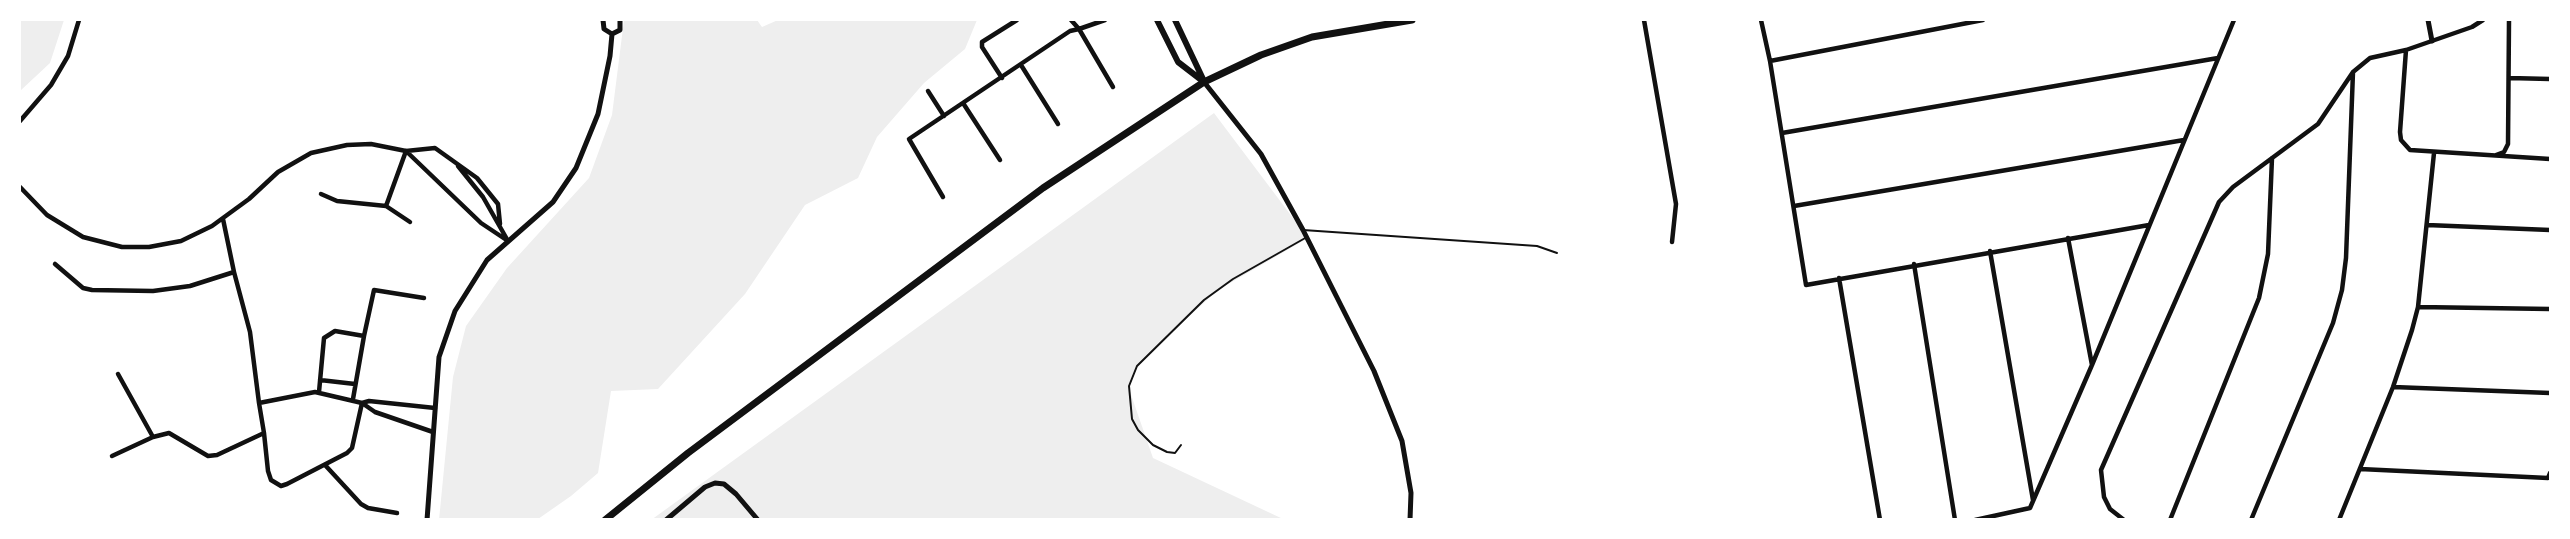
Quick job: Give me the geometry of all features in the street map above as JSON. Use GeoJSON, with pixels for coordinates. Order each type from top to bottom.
{"type":"FeatureCollection","features":[{"type":"Feature","properties":{"kind":"main road"},"geometry":{"type":"LineString","coordinates":[[1157,20],[1178,62],[1204,82]]}},
{"type":"Feature","properties":{"kind":"main road"},"geometry":{"type":"LineString","coordinates":[[1175,20],[1204,82]]}},
{"type":"Feature","properties":{"kind":"main road"},"geometry":{"type":"LineString","coordinates":[[605,519],[697,446],[1034,195],[1204,82],[1261,55],[1312,38],[1412,20]]}},
{"type":"Feature","properties":{"kind":"street"},"geometry":{"type":"LineString","coordinates":[[20,121],[51,85],[68,56],[80,20]]}},
{"type":"Feature","properties":{"kind":"street"},"geometry":{"type":"LineString","coordinates":[[603,20],[604,29],[612,34]]}},
{"type":"Feature","properties":{"kind":"street"},"geometry":{"type":"LineString","coordinates":[[612,34],[620,30],[620,20]]}},
{"type":"Feature","properties":{"kind":"street"},"geometry":{"type":"LineString","coordinates":[[1002,78],[982,47],[982,42],[1017,20]]}},
{"type":"Feature","properties":{"kind":"street"},"geometry":{"type":"LineString","coordinates":[[1071,20],[1079,29],[1113,87]]}},
{"type":"Feature","properties":{"kind":"street"},"geometry":{"type":"LineString","coordinates":[[943,197],[909,139],[1070,32],[1105,20]]}},
{"type":"Feature","properties":{"kind":"street"},"geometry":{"type":"LineString","coordinates":[[1644,20],[1676,204],[1672,242]]}},
{"type":"Feature","properties":{"kind":"street"},"geometry":{"type":"LineString","coordinates":[[1761,20],[1770,61],[1806,285],[1914,264],[2149,225]]}},
{"type":"Feature","properties":{"kind":"street"},"geometry":{"type":"LineString","coordinates":[[1770,61],[1983,20]]}},
{"type":"Feature","properties":{"kind":"street"},"geometry":{"type":"LineString","coordinates":[[1975,519],[2030,508],[2092,365],[2234,20]]}},
{"type":"Feature","properties":{"kind":"street"},"geometry":{"type":"LineString","coordinates":[[2428,20],[2432,41]]}},
{"type":"Feature","properties":{"kind":"street"},"geometry":{"type":"LineString","coordinates":[[2124,519],[2110,509],[2104,497],[2100,484],[2102,470],[2219,202],[2233,187],[2318,124],[2353,72],[2370,58],[2406,50],[2483,20]]}},
{"type":"Feature","properties":{"kind":"street"},"geometry":{"type":"LineString","coordinates":[[2494,156],[2504,152],[2508,144],[2509,20]]}},
{"type":"Feature","properties":{"kind":"street"},"geometry":{"type":"LineString","coordinates":[[427,519],[439,357],[455,311],[487,260],[553,202],[576,168],[598,114],[610,56],[612,34]]}},
{"type":"Feature","properties":{"kind":"street"},"geometry":{"type":"LineString","coordinates":[[2406,50],[2401,140],[2410,150],[2550,159]]}},
{"type":"Feature","properties":{"kind":"street"},"geometry":{"type":"LineString","coordinates":[[1782,133],[2218,58]]}},
{"type":"Feature","properties":{"kind":"street"},"geometry":{"type":"LineString","coordinates":[[1021,65],[1059,124]]}},
{"type":"Feature","properties":{"kind":"street"},"geometry":{"type":"LineString","coordinates":[[2251,519],[2339,306],[2346,258],[2353,72]]}},
{"type":"Feature","properties":{"kind":"street"},"geometry":{"type":"LineString","coordinates":[[2509,78],[2550,79]]}},
{"type":"Feature","properties":{"kind":"street"},"geometry":{"type":"LineString","coordinates":[[1204,82],[1261,154],[1307,237],[1374,371],[1402,441],[1411,494],[1410,519]]}},
{"type":"Feature","properties":{"kind":"street"},"geometry":{"type":"LineString","coordinates":[[928,91],[944,116]]}},
{"type":"Feature","properties":{"kind":"street"},"geometry":{"type":"LineString","coordinates":[[963,104],[1000,160]]}},
{"type":"Feature","properties":{"kind":"street"},"geometry":{"type":"LineString","coordinates":[[1794,206],[2184,140]]}},
{"type":"Feature","properties":{"kind":"street"},"geometry":{"type":"LineString","coordinates":[[20,187],[58,224],[96,242],[122,247],[149,247],[176,243],[201,233],[224,219],[278,172],[311,153],[347,145],[371,144],[406,151],[435,148],[477,178],[498,204],[500,224]]}},
{"type":"Feature","properties":{"kind":"street"},"geometry":{"type":"LineString","coordinates":[[406,151],[481,223],[508,241]]}},
{"type":"Feature","properties":{"kind":"street"},"geometry":{"type":"LineString","coordinates":[[386,206],[406,151]]}},
{"type":"Feature","properties":{"kind":"street"},"geometry":{"type":"LineString","coordinates":[[2339,519],[2393,387],[2418,307],[2434,153]]}},
{"type":"Feature","properties":{"kind":"street"},"geometry":{"type":"LineString","coordinates":[[450,157],[483,197],[508,241]]}},
{"type":"Feature","properties":{"kind":"street"},"geometry":{"type":"LineString","coordinates":[[2170,519],[2259,298],[2271,219],[2272,158]]}},
{"type":"Feature","properties":{"kind":"street"},"geometry":{"type":"LineString","coordinates":[[321,194],[337,201],[386,206],[410,222]]}},
{"type":"Feature","properties":{"kind":"street"},"geometry":{"type":"LineString","coordinates":[[224,219],[234,272],[250,332],[268,471],[276,484],[287,484],[352,448],[362,403]]}},
{"type":"Feature","properties":{"kind":"street"},"geometry":{"type":"LineString","coordinates":[[2427,225],[2550,230]]}},
{"type":"Feature","properties":{"kind":"street"},"geometry":{"type":"LineString","coordinates":[[2068,238],[2092,365]]}},
{"type":"Feature","properties":{"kind":"street"},"geometry":{"type":"LineString","coordinates":[[1990,251],[2033,500]]}},
{"type":"Feature","properties":{"kind":"street"},"geometry":{"type":"LineString","coordinates":[[55,264],[77,284],[92,290],[153,291],[190,286],[234,272]]}},
{"type":"Feature","properties":{"kind":"street"},"geometry":{"type":"LineString","coordinates":[[1914,264],[1955,519]]}},
{"type":"Feature","properties":{"kind":"street"},"geometry":{"type":"LineString","coordinates":[[1839,278],[1880,519]]}},
{"type":"Feature","properties":{"kind":"street"},"geometry":{"type":"LineString","coordinates":[[353,399],[374,290],[424,298]]}},
{"type":"Feature","properties":{"kind":"street"},"geometry":{"type":"LineString","coordinates":[[2418,307],[2550,309]]}},
{"type":"Feature","properties":{"kind":"street"},"geometry":{"type":"LineString","coordinates":[[319,392],[324,338],[327,334],[335,332],[364,336]]}},
{"type":"Feature","properties":{"kind":"street"},"geometry":{"type":"LineString","coordinates":[[118,374],[153,437]]}},
{"type":"Feature","properties":{"kind":"street"},"geometry":{"type":"LineString","coordinates":[[320,380],[355,384]]}},
{"type":"Feature","properties":{"kind":"street"},"geometry":{"type":"LineString","coordinates":[[2393,387],[2550,393]]}},
{"type":"Feature","properties":{"kind":"street"},"geometry":{"type":"LineString","coordinates":[[259,404],[319,392],[353,399],[391,418],[433,432]]}},
{"type":"Feature","properties":{"kind":"street"},"geometry":{"type":"LineString","coordinates":[[362,403],[393,403],[435,408]]}},
{"type":"Feature","properties":{"kind":"street"},"geometry":{"type":"LineString","coordinates":[[391,418],[393,403]]}},
{"type":"Feature","properties":{"kind":"street"},"geometry":{"type":"LineString","coordinates":[[112,456],[153,437],[169,433],[208,456],[217,455],[264,433]]}},
{"type":"Feature","properties":{"kind":"street"},"geometry":{"type":"LineString","coordinates":[[325,465],[361,504],[368,508],[397,513]]}},
{"type":"Feature","properties":{"kind":"street"},"geometry":{"type":"LineString","coordinates":[[2360,469],[2548,478],[2550,473]]}},
{"type":"Feature","properties":{"kind":"street"},"geometry":{"type":"LineString","coordinates":[[666,519],[705,487],[715,483],[724,484],[736,494],[758,519]]}},
{"type":"Feature","properties":{"kind":"lane"},"geometry":{"type":"LineString","coordinates":[[1303,230],[1537,246],[1557,254]]}},
{"type":"Feature","properties":{"kind":"lane"},"geometry":{"type":"LineString","coordinates":[[1181,445],[1175,453],[1153,445],[1132,419],[1130,386],[1137,366],[1204,300],[1233,279],[1307,237]]}},
{"type":"Feature","properties":{"kind":"shaded area"},"geometry":{"type":"Polygon","coordinates":[[[20,20],[64,20],[50,63],[20,91],[20,20]]]}},
{"type":"Feature","properties":{"kind":"shaded area"},"geometry":{"type":"Polygon","coordinates":[[[624,20],[757,20],[762,27],[778,20],[977,20],[965,49],[924,83],[877,137],[858,178],[805,205],[745,294],[658,389],[611,391],[598,473],[571,496],[538,519],[439,520],[453,377],[466,326],[507,268],[589,178],[612,115],[624,20]]]}},
{"type":"Feature","properties":{"kind":"shaded area"},"geometry":{"type":"Polygon","coordinates":[[[1214,113],[1308,238],[1218,290],[1151,351],[1134,371],[1128,386],[1153,458],[1283,519],[651,520],[1214,113]]]}}]}
